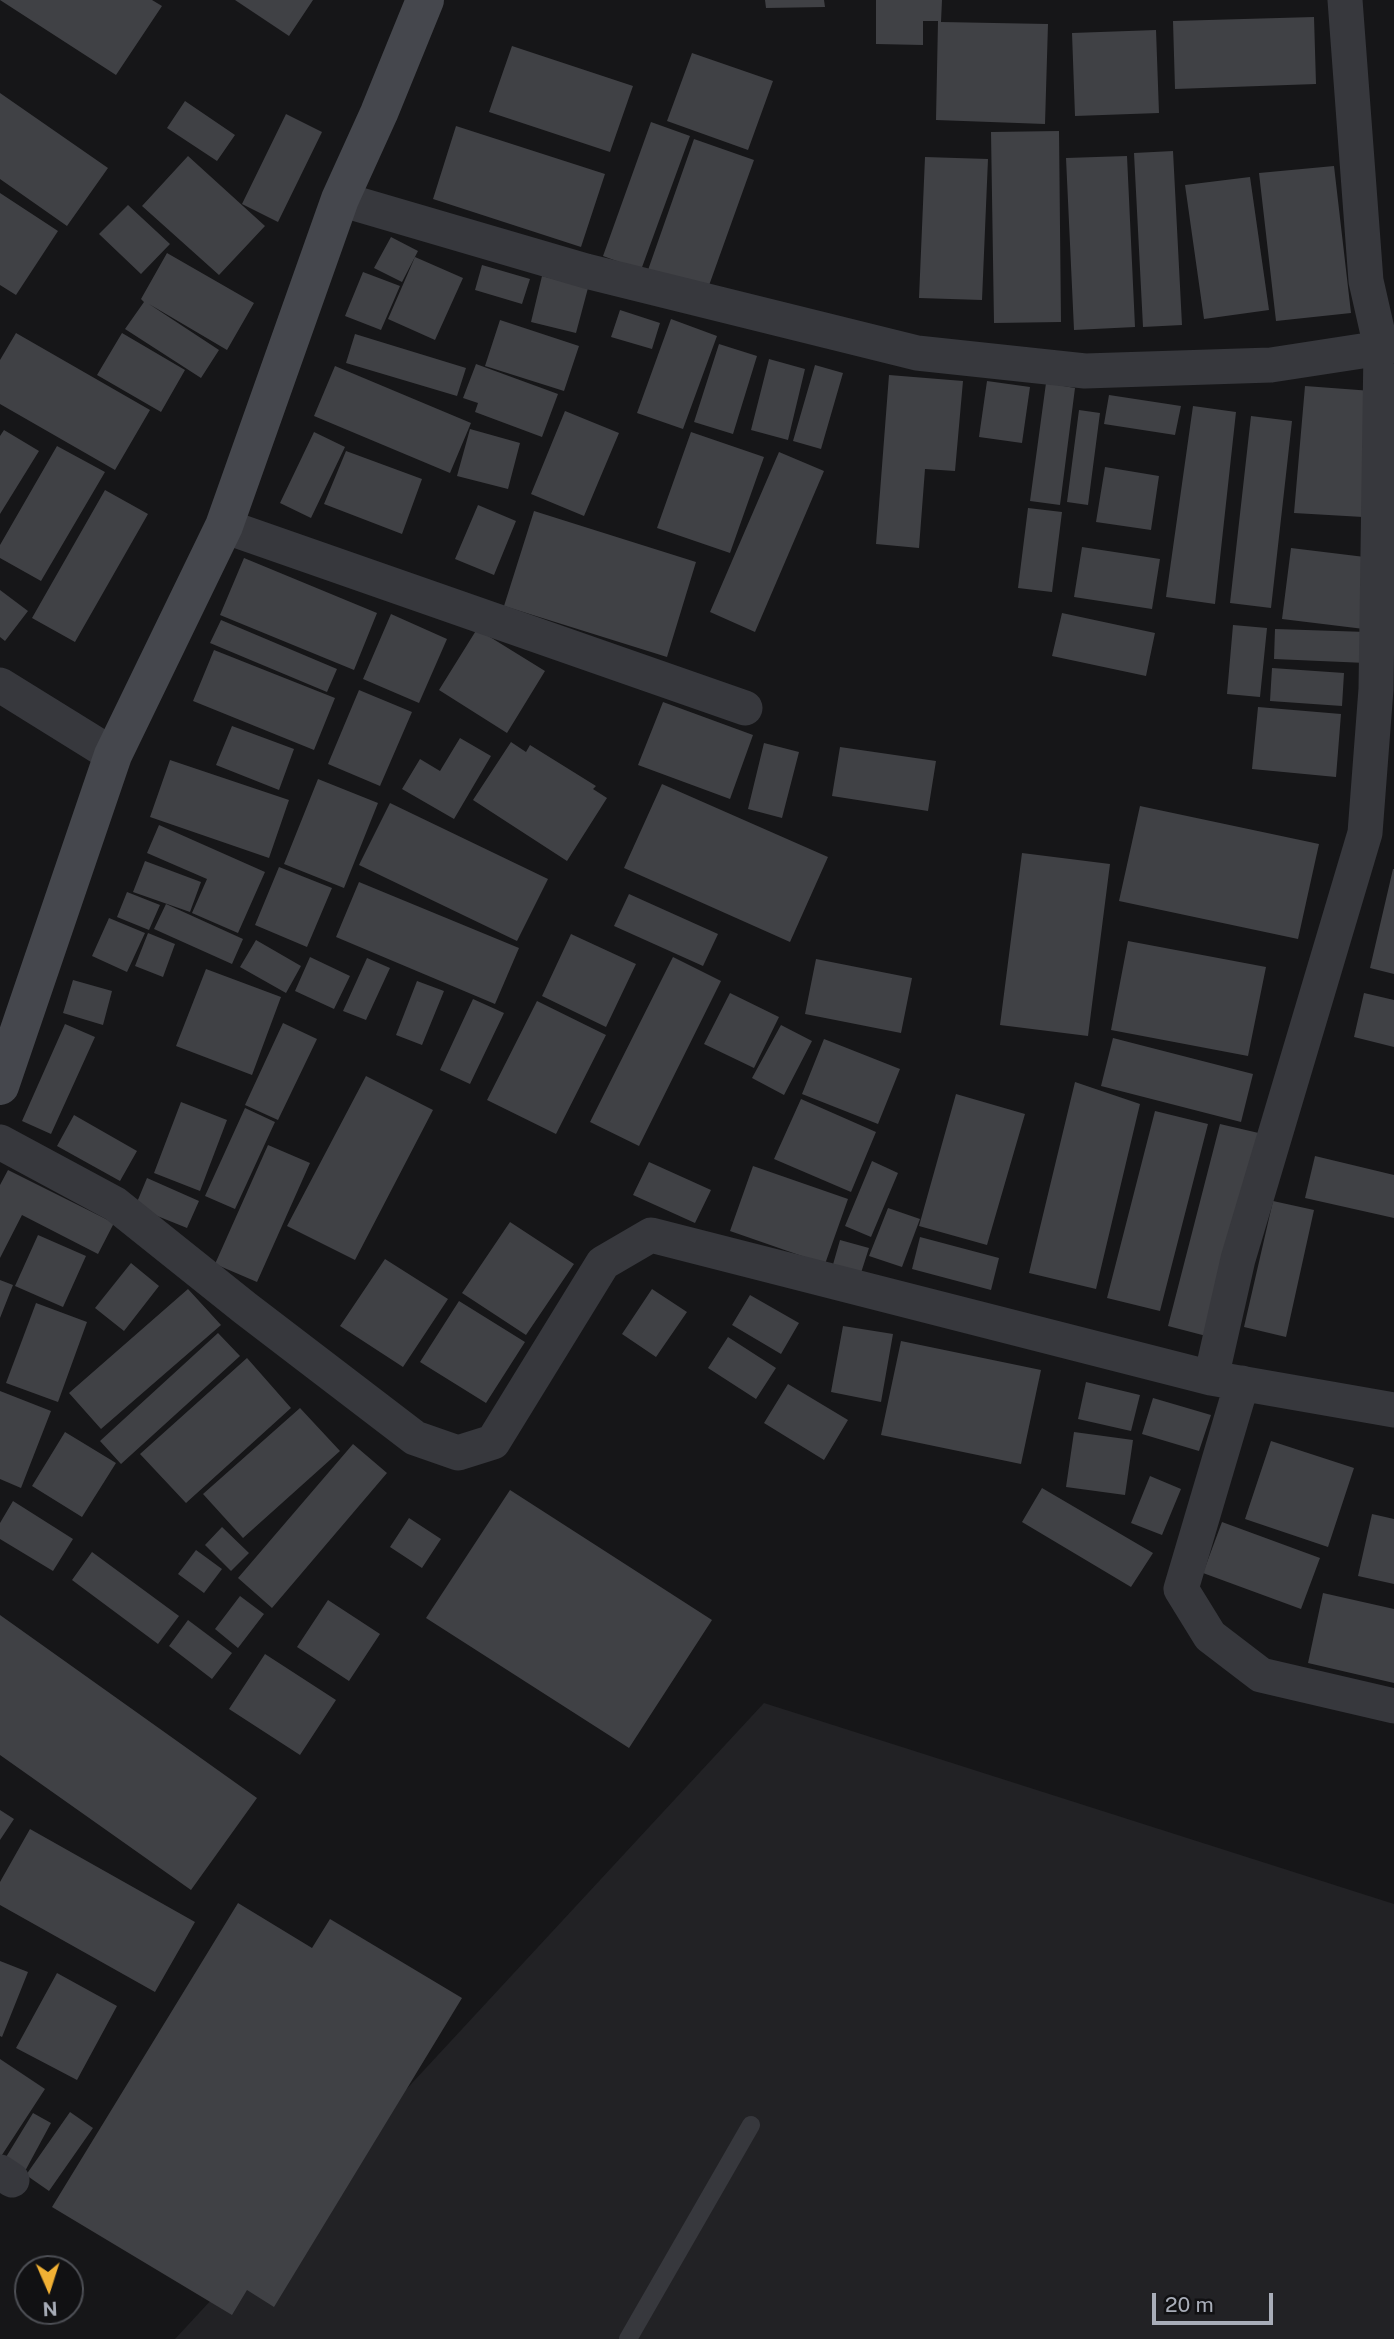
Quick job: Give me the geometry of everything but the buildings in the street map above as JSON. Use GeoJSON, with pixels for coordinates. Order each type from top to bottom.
{"type":"FeatureCollection","features":[{"type":"Feature","properties":{"kind":"main road"},"geometry":{"type":"LineString","coordinates":[[0,1086],[113,755],[225,526],[340,199],[425,0]]}},
{"type":"Feature","properties":{"kind":"street"},"geometry":{"type":"LineString","coordinates":[[1345,0],[1366,281],[1388,346],[1376,689],[1380,833],[1238,1259],[1227,1380],[1181,1589],[1210,1636],[1261,1675],[1394,1706]]}},
{"type":"Feature","properties":{"kind":"street"},"geometry":{"type":"LineString","coordinates":[[340,199],[586,271],[918,353],[1084,371],[1270,365],[1388,346]]}},
{"type":"Feature","properties":{"kind":"street"},"geometry":{"type":"LineString","coordinates":[[225,526],[745,708]]}},
{"type":"Feature","properties":{"kind":"street"},"geometry":{"type":"LineString","coordinates":[[0,685],[113,755]]}},
{"type":"Feature","properties":{"kind":"street"},"geometry":{"type":"LineString","coordinates":[[0,1142],[115,1204],[415,1438],[458,1453],[493,1442],[603,1263],[651,1236],[1227,1380],[1394,1410]]}},
{"type":"Feature","properties":{"kind":"lane"},"geometry":{"type":"LineString","coordinates":[[628,2339],[751,2125]]}},
{"type":"Feature","properties":{"kind":"shaded area"},"geometry":{"type":"Polygon","coordinates":[[[764,1703],[1394,1904],[1394,2339],[175,2339],[764,1703]]]}}]}
